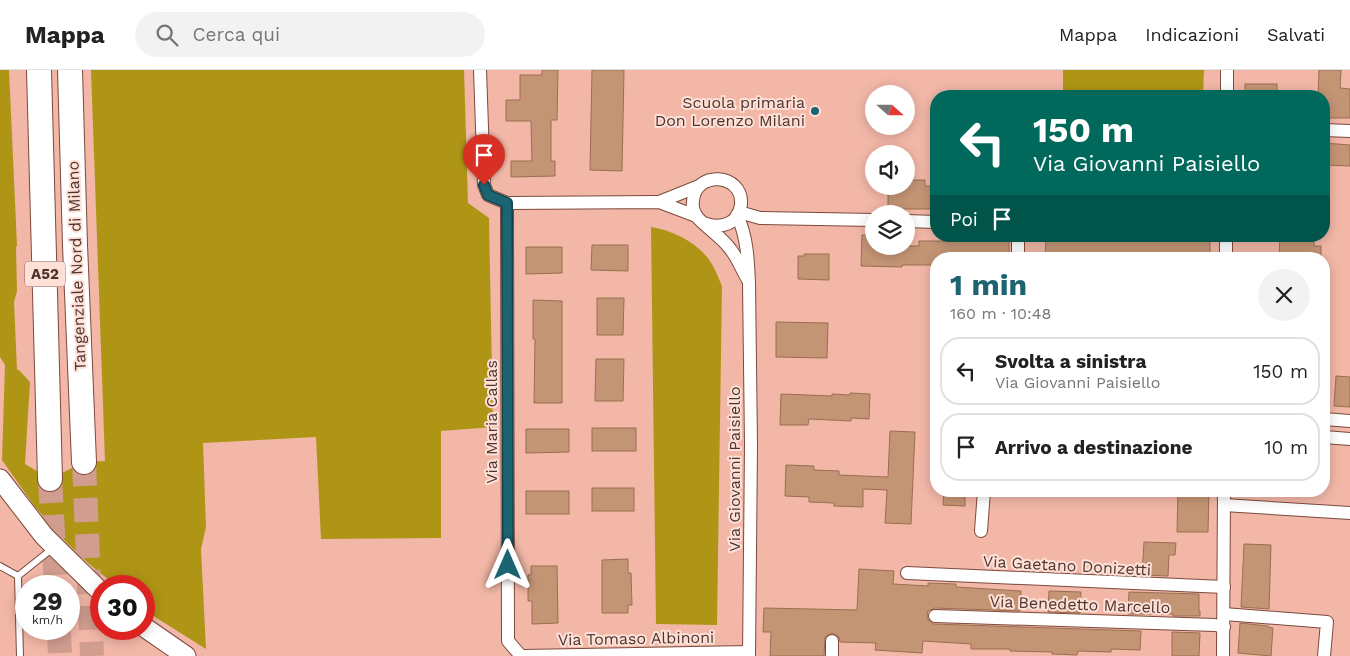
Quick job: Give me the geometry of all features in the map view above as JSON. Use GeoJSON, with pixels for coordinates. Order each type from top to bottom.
{"type":"FeatureCollection","features":[{"type":"Feature","properties":{"kind":"highway","name":"Tangenziale Nord di Milano"},"geometry":{"type":"LineString","coordinates":[[39,70],[50,479]]}},
{"type":"Feature","properties":{"kind":"highway","name":"Tangenziale Nord di Milano"},"geometry":{"type":"LineString","coordinates":[[70,70],[74,227],[84,462]]}},
{"type":"Feature","properties":{"kind":"main road"},"geometry":{"type":"LineString","coordinates":[[0,479],[24,512],[54,547],[90,581]]}},
{"type":"Feature","properties":{"kind":"main road"},"geometry":{"type":"LineString","coordinates":[[155,635],[186,656]]}},
{"type":"Feature","properties":{"kind":"street"},"geometry":{"type":"LineString","coordinates":[[480,70],[484,185],[488,195],[507,203]]}},
{"type":"Feature","properties":{"kind":"street"},"geometry":{"type":"LineString","coordinates":[[1227,70],[1227,90]]}},
{"type":"Feature","properties":{"kind":"street"},"geometry":{"type":"LineString","coordinates":[[1330,130],[1350,131]]}},
{"type":"Feature","properties":{"kind":"street"},"geometry":{"type":"LineString","coordinates":[[717,178],[726,180],[734,186],[739,194],[741,203],[738,214],[725,225],[714,227],[700,220],[692,206],[693,195],[699,186],[708,180],[717,178]]}},
{"type":"Feature","properties":{"kind":"street","name":"Via Giovanni Paisiello"},"geometry":{"type":"LineString","coordinates":[[507,203],[659,202],[699,186]]}},
{"type":"Feature","properties":{"kind":"street","name":"Via Giovanni Paisiello"},"geometry":{"type":"LineString","coordinates":[[659,202],[700,220],[731,249],[749,283]]}},
{"type":"Feature","properties":{"kind":"street","name":"Via Maria Callas"},"geometry":{"type":"LineString","coordinates":[[507,203],[508,640]]}},
{"type":"Feature","properties":{"kind":"street"},"geometry":{"type":"LineString","coordinates":[[738,214],[760,218],[865,220]]}},
{"type":"Feature","properties":{"kind":"street","name":"Via Giovanni Paisiello"},"geometry":{"type":"LineString","coordinates":[[738,214],[743,227],[748,256],[749,283],[751,445],[749,654]]}},
{"type":"Feature","properties":{"kind":"street"},"geometry":{"type":"LineString","coordinates":[[915,221],[930,222]]}},
{"type":"Feature","properties":{"kind":"street"},"geometry":{"type":"LineString","coordinates":[[1330,419],[1350,421]]}},
{"type":"Feature","properties":{"kind":"street"},"geometry":{"type":"LineString","coordinates":[[1330,437],[1350,439]]}},
{"type":"Feature","properties":{"kind":"street"},"geometry":{"type":"LineString","coordinates":[[981,531],[984,497]]}},
{"type":"Feature","properties":{"kind":"street"},"geometry":{"type":"LineString","coordinates":[[1223,656],[1224,497]]}},
{"type":"Feature","properties":{"kind":"street"},"geometry":{"type":"LineString","coordinates":[[1224,505],[1350,513]]}},
{"type":"Feature","properties":{"kind":"street","name":"Via Gaetano Donizetti"},"geometry":{"type":"LineString","coordinates":[[907,574],[1224,587]]}},
{"type":"Feature","properties":{"kind":"street","name":"Via Benedetto Marcello"},"geometry":{"type":"LineString","coordinates":[[935,616],[1215,625],[1224,621],[1327,622],[1324,656]]}},
{"type":"Feature","properties":{"kind":"street","name":"Via Tomaso Albinoni"},"geometry":{"type":"LineString","coordinates":[[508,640],[522,656],[749,654]]}},
{"type":"Feature","properties":{"kind":"street"},"geometry":{"type":"LineString","coordinates":[[832,641],[832,656]]}},
{"type":"Feature","properties":{"kind":"lane"},"geometry":{"type":"LineString","coordinates":[[19,575],[54,547]]}},
{"type":"Feature","properties":{"kind":"lane"},"geometry":{"type":"LineString","coordinates":[[0,566],[16,575]]}},
{"type":"Feature","properties":{"kind":"lane"},"geometry":{"type":"LineString","coordinates":[[20,640],[20,656]]}},
{"type":"Feature","properties":{"kind":"shaded area"},"geometry":{"type":"Polygon","coordinates":[[[0,70],[9,70],[17,246],[17,291],[14,302],[17,370],[30,382],[25,464],[50,479],[84,462],[105,461],[91,70],[464,70],[468,203],[489,218],[493,427],[441,431],[441,538],[321,539],[316,437],[203,443],[206,527],[201,549],[206,649],[155,617],[155,575],[103,575],[66,542],[35,507],[2,460],[5,365],[0,357],[0,70]]]}},
{"type":"Feature","properties":{"kind":"shaded area"},"geometry":{"type":"Polygon","coordinates":[[[1063,70],[1204,70],[1203,90],[1063,90],[1063,70]]]}},
{"type":"Feature","properties":{"kind":"shaded area"},"geometry":{"type":"Polygon","coordinates":[[[651,227],[674,234],[696,246],[709,260],[722,286],[717,625],[656,624],[651,227]]]}},
{"type":"Feature","properties":{"kind":"building"},"geometry":{"type":"Polygon","coordinates":[[[542,70],[558,70],[557,120],[551,120],[551,161],[555,161],[555,176],[511,177],[511,161],[532,161],[531,121],[506,121],[506,100],[520,100],[520,75],[542,75],[542,70]]]}},
{"type":"Feature","properties":{"kind":"building"},"geometry":{"type":"Polygon","coordinates":[[[592,70],[624,70],[622,171],[590,170],[592,70]]]}},
{"type":"Feature","properties":{"kind":"building"},"geometry":{"type":"Polygon","coordinates":[[[1319,70],[1341,70],[1340,88],[1350,89],[1350,118],[1330,118],[1330,90],[1318,90],[1319,70]]]}},
{"type":"Feature","properties":{"kind":"building"},"geometry":{"type":"Polygon","coordinates":[[[1245,84],[1277,84],[1277,90],[1245,90],[1245,84]]]}},
{"type":"Feature","properties":{"kind":"building"},"geometry":{"type":"Polygon","coordinates":[[[1330,143],[1350,145],[1350,166],[1330,165],[1330,143]]]}},
{"type":"Feature","properties":{"kind":"building"},"geometry":{"type":"Polygon","coordinates":[[[915,180],[925,180],[925,186],[930,186],[930,209],[915,209],[915,205],[888,205],[888,195],[915,195],[915,180]]]}},
{"type":"Feature","properties":{"kind":"building"},"geometry":{"type":"Polygon","coordinates":[[[862,235],[865,235],[865,255],[915,255],[915,246],[919,246],[919,241],[1009,242],[1009,252],[930,252],[930,265],[902,265],[902,267],[861,266],[862,235]]]}},
{"type":"Feature","properties":{"kind":"building"},"geometry":{"type":"Polygon","coordinates":[[[1046,242],[1210,242],[1210,252],[1045,252],[1046,242]]]}},
{"type":"Feature","properties":{"kind":"building"},"geometry":{"type":"Polygon","coordinates":[[[1280,242],[1314,242],[1314,246],[1321,246],[1321,252],[1279,252],[1280,242]]]}},
{"type":"Feature","properties":{"kind":"building"},"geometry":{"type":"Polygon","coordinates":[[[592,245],[628,245],[628,271],[591,270],[592,245]]]}},
{"type":"Feature","properties":{"kind":"building"},"geometry":{"type":"Polygon","coordinates":[[[526,247],[562,247],[562,273],[526,274],[526,247]]]}},
{"type":"Feature","properties":{"kind":"building"},"geometry":{"type":"Polygon","coordinates":[[[804,254],[829,254],[829,280],[798,279],[798,256],[805,256],[804,254]]]}},
{"type":"Feature","properties":{"kind":"building"},"geometry":{"type":"Polygon","coordinates":[[[597,298],[624,298],[623,335],[597,335],[597,298]]]}},
{"type":"Feature","properties":{"kind":"building"},"geometry":{"type":"Polygon","coordinates":[[[533,300],[562,301],[562,403],[534,403],[535,339],[533,339],[533,300]]]}},
{"type":"Feature","properties":{"kind":"building"},"geometry":{"type":"Polygon","coordinates":[[[776,322],[828,323],[827,358],[776,357],[776,322]]]}},
{"type":"Feature","properties":{"kind":"building"},"geometry":{"type":"Polygon","coordinates":[[[596,359],[624,359],[623,401],[595,401],[596,359]]]}},
{"type":"Feature","properties":{"kind":"building"},"geometry":{"type":"Polygon","coordinates":[[[1336,376],[1350,377],[1350,407],[1334,406],[1336,376]]]}},
{"type":"Feature","properties":{"kind":"building"},"geometry":{"type":"Polygon","coordinates":[[[850,393],[870,394],[869,419],[851,418],[851,421],[809,419],[808,425],[780,425],[781,394],[832,396],[832,394],[850,395],[850,393]]]}},
{"type":"Feature","properties":{"kind":"building"},"geometry":{"type":"Polygon","coordinates":[[[592,428],[636,428],[636,451],[592,451],[592,428]]]}},
{"type":"Feature","properties":{"kind":"building"},"geometry":{"type":"Polygon","coordinates":[[[526,429],[569,429],[569,452],[526,453],[526,429]]]}},
{"type":"Feature","properties":{"kind":"building"},"geometry":{"type":"Polygon","coordinates":[[[890,431],[915,432],[911,524],[885,523],[887,490],[863,489],[863,507],[834,506],[834,503],[809,502],[809,497],[785,496],[786,465],[814,466],[814,470],[839,471],[839,475],[888,477],[890,431]]]}},
{"type":"Feature","properties":{"kind":"building"},"geometry":{"type":"Polygon","coordinates":[[[592,488],[634,488],[634,511],[592,511],[592,488]]]}},
{"type":"Feature","properties":{"kind":"building"},"geometry":{"type":"Polygon","coordinates":[[[526,491],[569,491],[569,514],[526,514],[526,491]]]}},
{"type":"Feature","properties":{"kind":"building"},"geometry":{"type":"Polygon","coordinates":[[[944,497],[965,497],[965,506],[943,505],[944,497]]]}},
{"type":"Feature","properties":{"kind":"building"},"geometry":{"type":"Polygon","coordinates":[[[1178,497],[1209,497],[1208,532],[1177,532],[1178,497]]]}},
{"type":"Feature","properties":{"kind":"building"},"geometry":{"type":"Polygon","coordinates":[[[1144,542],[1176,543],[1175,555],[1169,555],[1168,576],[1142,575],[1144,542]]]}},
{"type":"Feature","properties":{"kind":"building"},"geometry":{"type":"Polygon","coordinates":[[[1244,544],[1271,545],[1269,609],[1241,607],[1244,544]]]}},
{"type":"Feature","properties":{"kind":"building"},"geometry":{"type":"Polygon","coordinates":[[[628,559],[628,573],[631,573],[632,605],[628,605],[628,613],[602,613],[602,560],[628,559]]]}},
{"type":"Feature","properties":{"kind":"building"},"geometry":{"type":"Polygon","coordinates":[[[531,566],[557,566],[558,623],[532,624],[532,601],[528,601],[528,575],[531,575],[531,566]]]}},
{"type":"Feature","properties":{"kind":"building"},"geometry":{"type":"Polygon","coordinates":[[[859,569],[894,571],[893,584],[928,586],[928,583],[956,584],[956,587],[1021,591],[1020,611],[935,608],[928,611],[927,616],[928,620],[934,624],[1141,631],[1140,650],[1111,649],[1111,652],[1078,651],[1077,655],[1052,654],[1052,652],[1010,651],[1010,649],[971,649],[971,644],[923,641],[922,653],[875,650],[876,643],[840,642],[839,637],[832,633],[825,637],[824,656],[770,656],[771,632],[763,632],[764,608],[857,610],[859,569]]]}},
{"type":"Feature","properties":{"kind":"building"},"geometry":{"type":"Polygon","coordinates":[[[1049,591],[1081,592],[1080,613],[1048,612],[1049,591]]]}},
{"type":"Feature","properties":{"kind":"building"},"geometry":{"type":"Polygon","coordinates":[[[1129,592],[1199,594],[1200,616],[1128,614],[1129,592]]]}},
{"type":"Feature","properties":{"kind":"building"},"geometry":{"type":"Polygon","coordinates":[[[1240,623],[1273,628],[1271,656],[1238,653],[1240,623]]]}},
{"type":"Feature","properties":{"kind":"building"},"geometry":{"type":"Polygon","coordinates":[[[1172,632],[1200,633],[1199,656],[1172,656],[1172,632]]]}},
{"type":"Feature","properties":{"kind":"tunnel"},"geometry":{"type":"LineString","coordinates":[[84,462],[92,656]]}},
{"type":"Feature","properties":{"kind":"tunnel"},"geometry":{"type":"LineString","coordinates":[[50,479],[55,575]]}},
{"type":"Feature","properties":{"kind":"tunnel"},"geometry":{"type":"LineString","coordinates":[[59,640],[60,656]]}},
{"type":"Feature","properties":{"kind":"place","name":"Scuola primaria Don Lorenzo Milani"},"geometry":{"type":"Point","coordinates":[815,111]}},
{"type":"Feature","properties":{"kind":"route"},"geometry":{"type":"LineString","coordinates":[[484,185],[488,195],[507,203],[508,565]]}}]}
